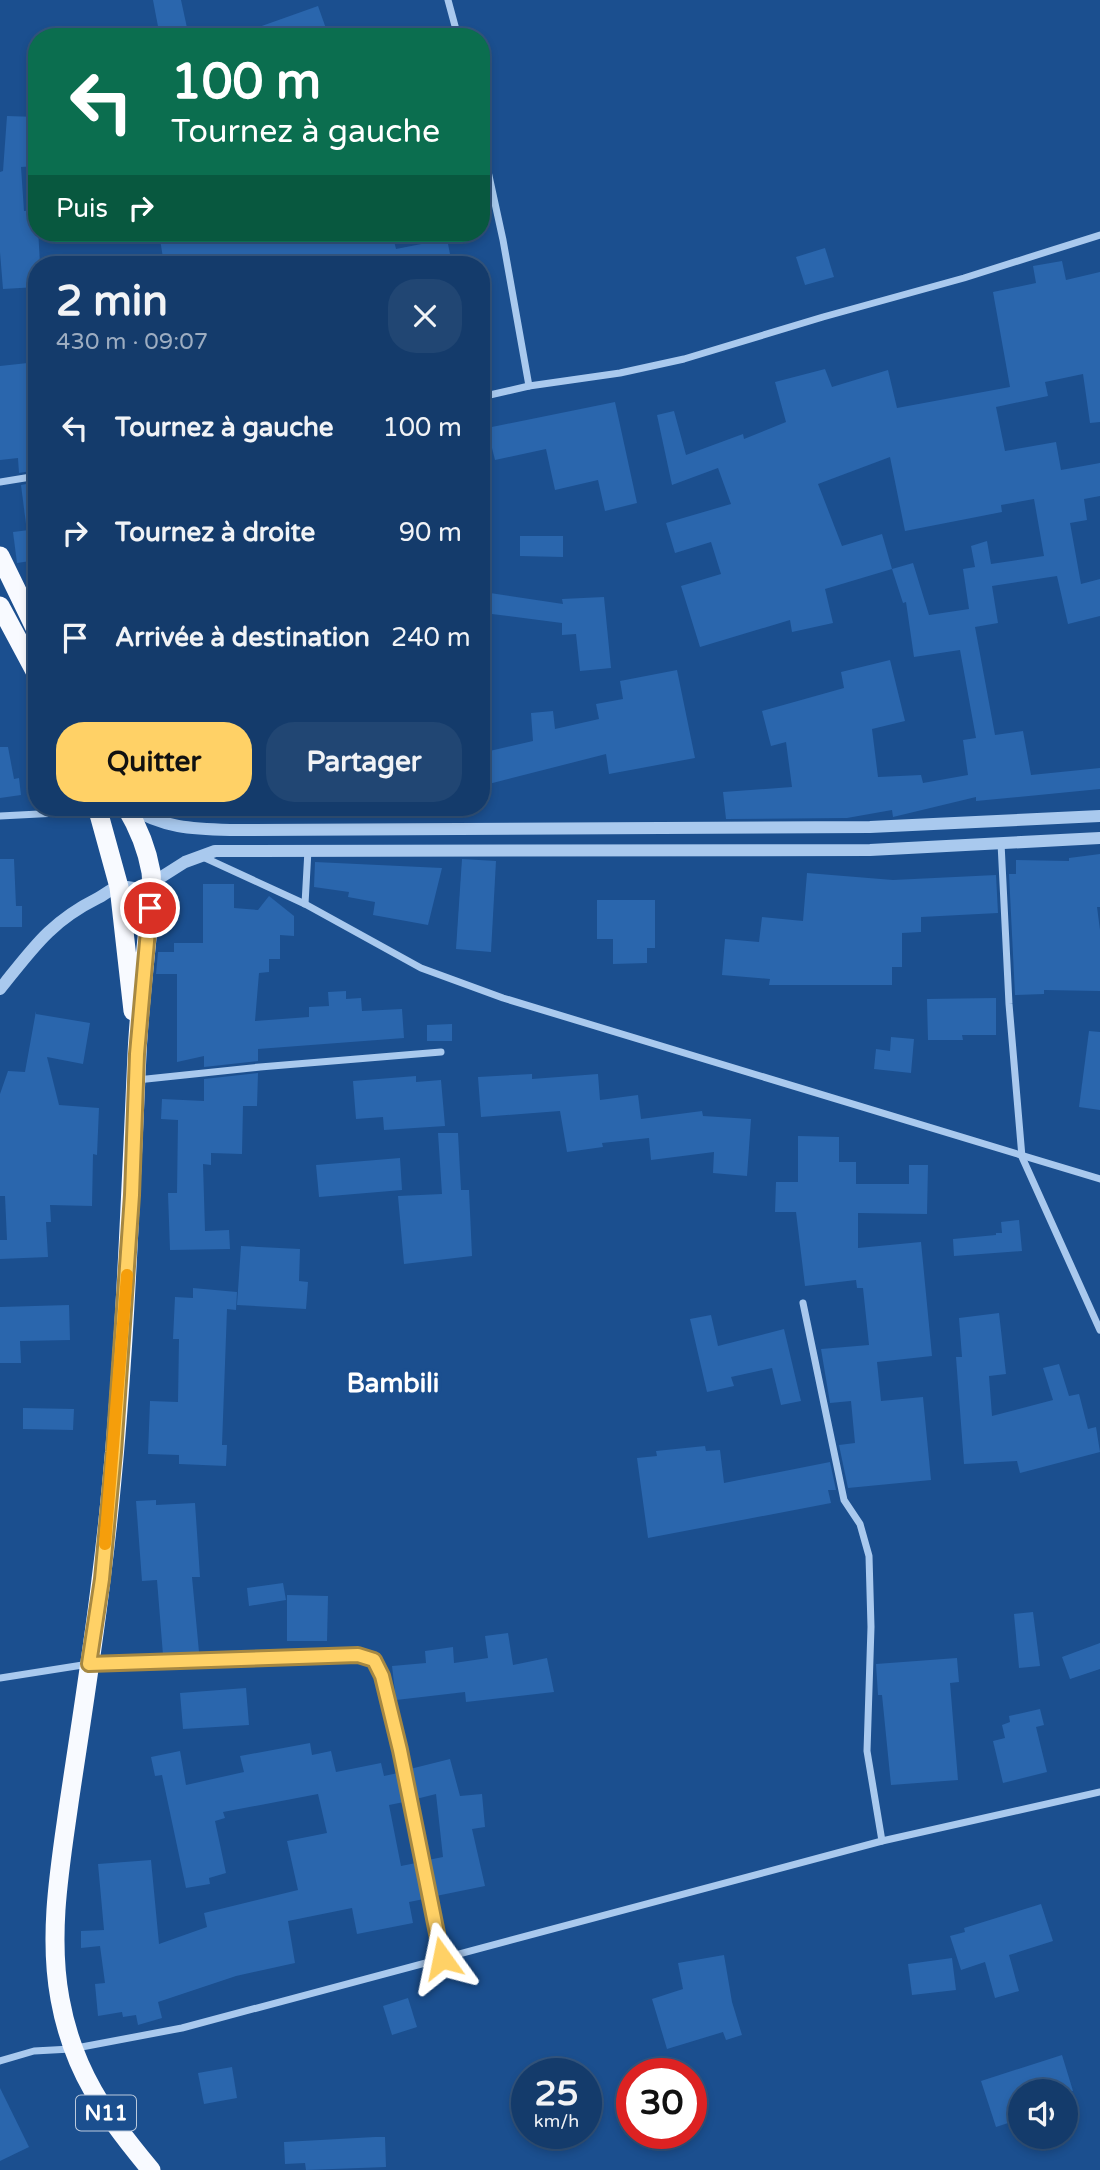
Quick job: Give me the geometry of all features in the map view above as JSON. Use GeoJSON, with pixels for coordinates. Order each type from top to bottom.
{"type":"FeatureCollection","features":[{"type":"Feature","properties":{"kind":"highway"},"geometry":{"type":"LineString","coordinates":[[0,556],[28,614]]}},
{"type":"Feature","properties":{"kind":"highway"},"geometry":{"type":"LineString","coordinates":[[0,607],[28,658]]}},
{"type":"Feature","properties":{"kind":"highway","name":"N11"},"geometry":{"type":"LineString","coordinates":[[101,816],[119,887],[137,1054]]}},
{"type":"Feature","properties":{"kind":"highway","name":"N11"},"geometry":{"type":"LineString","coordinates":[[132,816],[144,844],[152,884],[137,1054],[132,1195],[102,1579],[57,1902],[54,1957],[71,2049],[93,2092],[121,2134],[151,2170]]}},
{"type":"Feature","properties":{"kind":"street"},"geometry":{"type":"LineString","coordinates":[[449,0],[456,28]]}},
{"type":"Feature","properties":{"kind":"street"},"geometry":{"type":"LineString","coordinates":[[490,180],[529,386]]}},
{"type":"Feature","properties":{"kind":"street"},"geometry":{"type":"LineString","coordinates":[[490,395],[529,386],[620,373],[684,359],[964,278],[1100,235]]}},
{"type":"Feature","properties":{"kind":"street"},"geometry":{"type":"LineString","coordinates":[[0,482],[28,477]]}},
{"type":"Feature","properties":{"kind":"street"},"geometry":{"type":"LineString","coordinates":[[0,816],[28,814]]}},
{"type":"Feature","properties":{"kind":"street"},"geometry":{"type":"LineString","coordinates":[[145,816],[182,829],[230,830],[870,827],[1100,816]]}},
{"type":"Feature","properties":{"kind":"street"},"geometry":{"type":"LineString","coordinates":[[0,989],[54,925],[74,909],[119,887],[137,890],[152,884],[199,855],[233,850],[870,850],[1100,838]]}},
{"type":"Feature","properties":{"kind":"street"},"geometry":{"type":"LineString","coordinates":[[1001,843],[1009,1004],[1022,1157],[1100,1329]]}},
{"type":"Feature","properties":{"kind":"street"},"geometry":{"type":"LineString","coordinates":[[305,904],[308,850]]}},
{"type":"Feature","properties":{"kind":"street"},"geometry":{"type":"LineString","coordinates":[[199,855],[305,904],[421,968],[503,998],[1100,1179]]}},
{"type":"Feature","properties":{"kind":"street"},"geometry":{"type":"LineString","coordinates":[[137,1080],[260,1066],[441,1052]]}},
{"type":"Feature","properties":{"kind":"street"},"geometry":{"type":"LineString","coordinates":[[803,1303],[844,1500],[860,1524],[869,1556],[867,1751],[882,1841]]}},
{"type":"Feature","properties":{"kind":"street"},"geometry":{"type":"LineString","coordinates":[[0,1678],[89,1664],[358,1655],[374,1660],[382,1676],[400,1750],[442,1958]]}},
{"type":"Feature","properties":{"kind":"street"},"geometry":{"type":"LineString","coordinates":[[0,2062],[34,2051],[71,2049],[182,2028],[882,1841],[1100,1792]]}},
{"type":"Feature","properties":{"kind":"building"},"geometry":{"type":"Polygon","coordinates":[[[153,0],[181,0],[187,28],[158,28],[153,0]]]}},
{"type":"Feature","properties":{"kind":"building"},"geometry":{"type":"Polygon","coordinates":[[[318,6],[326,28],[256,28],[318,6]]]}},
{"type":"Feature","properties":{"kind":"building"},"geometry":{"type":"Polygon","coordinates":[[[7,116],[28,117],[28,167],[21,167],[24,211],[28,211],[28,242],[39,242],[40,256],[28,256],[28,288],[3,289],[0,172],[3,171],[7,116]]]}},
{"type":"Feature","properties":{"kind":"building"},"geometry":{"type":"Polygon","coordinates":[[[160,242],[394,242],[396,249],[432,242],[448,242],[450,256],[163,256],[160,242]]]}},
{"type":"Feature","properties":{"kind":"building"},"geometry":{"type":"Polygon","coordinates":[[[825,248],[834,277],[805,285],[796,257],[825,248]]]}},
{"type":"Feature","properties":{"kind":"building"},"geometry":{"type":"Polygon","coordinates":[[[1062,261],[1066,280],[1100,272],[1100,422],[1090,423],[1083,374],[1045,382],[1048,396],[996,407],[1005,451],[1056,442],[1061,470],[1100,463],[1100,496],[1084,499],[1087,520],[1070,523],[1081,584],[1100,579],[1100,616],[1068,624],[1057,576],[992,586],[998,623],[975,627],[995,735],[1023,731],[1031,775],[1100,768],[1100,789],[976,801],[976,797],[893,817],[892,810],[847,818],[726,819],[723,792],[792,787],[786,742],[771,746],[762,711],[844,688],[841,672],[890,660],[905,721],[872,729],[878,777],[921,775],[923,783],[968,775],[963,740],[976,738],[960,650],[914,657],[906,602],[903,603],[892,569],[825,589],[833,623],[792,632],[790,620],[700,647],[681,586],[721,574],[711,542],[675,553],[666,523],[731,504],[718,468],[672,485],[657,415],[674,411],[686,455],[743,434],[744,439],[786,422],[775,382],[825,369],[832,387],[888,370],[897,408],[1010,387],[993,292],[1036,283],[1033,266],[1062,261]],[[890,457],[818,484],[842,546],[882,534],[892,569],[913,563],[929,615],[969,609],[963,569],[975,567],[971,546],[987,541],[991,564],[1044,556],[1034,499],[1001,505],[1002,512],[905,531],[890,457]]]}},
{"type":"Feature","properties":{"kind":"building"},"geometry":{"type":"Polygon","coordinates":[[[28,363],[28,472],[19,473],[18,458],[0,460],[0,366],[28,363]]]}},
{"type":"Feature","properties":{"kind":"building"},"geometry":{"type":"Polygon","coordinates":[[[615,402],[637,503],[605,511],[598,480],[555,490],[546,449],[495,460],[490,427],[615,402]]]}},
{"type":"Feature","properties":{"kind":"building"},"geometry":{"type":"Polygon","coordinates":[[[28,484],[28,524],[26,524],[21,485],[28,484]]]}},
{"type":"Feature","properties":{"kind":"building"},"geometry":{"type":"Polygon","coordinates":[[[28,530],[28,561],[17,563],[13,532],[28,530]]]}},
{"type":"Feature","properties":{"kind":"building"},"geometry":{"type":"Polygon","coordinates":[[[520,536],[563,536],[563,557],[520,556],[520,536]]]}},
{"type":"Feature","properties":{"kind":"building"},"geometry":{"type":"Polygon","coordinates":[[[490,593],[563,604],[562,599],[604,597],[611,668],[580,671],[576,634],[562,635],[562,623],[490,614],[490,593]]]}},
{"type":"Feature","properties":{"kind":"building"},"geometry":{"type":"Polygon","coordinates":[[[677,670],[695,758],[609,774],[606,754],[490,784],[490,751],[533,741],[531,713],[553,711],[555,729],[599,719],[596,704],[623,699],[620,681],[677,670]]]}},
{"type":"Feature","properties":{"kind":"building"},"geometry":{"type":"Polygon","coordinates":[[[0,747],[8,747],[14,779],[19,778],[21,795],[0,798],[0,747]]]}},
{"type":"Feature","properties":{"kind":"building"},"geometry":{"type":"Polygon","coordinates":[[[1100,854],[1100,907],[1097,907],[1100,930],[1100,991],[1044,990],[1044,994],[1015,995],[1009,874],[1016,874],[1016,860],[1069,861],[1069,858],[1100,854]]]}},
{"type":"Feature","properties":{"kind":"building"},"geometry":{"type":"Polygon","coordinates":[[[0,859],[14,859],[16,906],[22,906],[22,927],[0,927],[0,859]]]}},
{"type":"Feature","properties":{"kind":"building"},"geometry":{"type":"Polygon","coordinates":[[[462,859],[496,861],[491,952],[456,949],[462,859]]]}},
{"type":"Feature","properties":{"kind":"building"},"geometry":{"type":"Polygon","coordinates":[[[315,862],[442,868],[428,925],[373,915],[375,902],[348,897],[349,892],[314,887],[315,862]]]}},
{"type":"Feature","properties":{"kind":"building"},"geometry":{"type":"Polygon","coordinates":[[[807,873],[893,880],[996,875],[998,913],[921,917],[921,932],[902,933],[902,967],[892,967],[892,985],[769,985],[770,979],[722,975],[725,939],[759,942],[762,917],[803,921],[807,873]]]}},
{"type":"Feature","properties":{"kind":"building"},"geometry":{"type":"Polygon","coordinates":[[[203,884],[234,884],[234,908],[258,910],[269,896],[294,916],[294,936],[280,935],[280,959],[269,959],[269,972],[259,973],[255,1021],[309,1017],[309,1007],[329,1006],[328,992],[346,991],[346,999],[361,998],[362,1011],[402,1009],[404,1038],[258,1049],[258,1061],[204,1067],[204,1056],[177,1062],[177,974],[156,974],[158,952],[174,952],[174,943],[203,943],[203,884]]]}},
{"type":"Feature","properties":{"kind":"building"},"geometry":{"type":"Polygon","coordinates":[[[597,900],[655,900],[655,948],[647,948],[647,963],[613,964],[613,939],[597,939],[597,900]]]}},
{"type":"Feature","properties":{"kind":"building"},"geometry":{"type":"Polygon","coordinates":[[[996,998],[996,1035],[962,1035],[963,1040],[928,1040],[927,999],[996,998]]]}},
{"type":"Feature","properties":{"kind":"building"},"geometry":{"type":"Polygon","coordinates":[[[36,1011],[36,1014],[90,1023],[83,1064],[47,1057],[59,1105],[99,1108],[97,1155],[93,1154],[92,1206],[50,1205],[51,1222],[46,1222],[48,1257],[0,1259],[0,1240],[7,1240],[5,1196],[0,1196],[0,1094],[8,1071],[25,1072],[36,1011]]]}},
{"type":"Feature","properties":{"kind":"building"},"geometry":{"type":"Polygon","coordinates":[[[452,1024],[452,1041],[427,1041],[427,1025],[452,1024]]]}},
{"type":"Feature","properties":{"kind":"building"},"geometry":{"type":"Polygon","coordinates":[[[1089,1031],[1100,1032],[1100,1110],[1079,1107],[1089,1031]]]}},
{"type":"Feature","properties":{"kind":"building"},"geometry":{"type":"Polygon","coordinates":[[[891,1037],[914,1039],[911,1073],[874,1069],[876,1049],[890,1051],[891,1037]]]}},
{"type":"Feature","properties":{"kind":"building"},"geometry":{"type":"Polygon","coordinates":[[[258,1073],[257,1106],[243,1106],[242,1154],[211,1153],[211,1165],[203,1164],[205,1231],[229,1230],[230,1249],[170,1250],[168,1193],[177,1193],[178,1120],[161,1119],[162,1099],[204,1101],[204,1079],[258,1073]]]}},
{"type":"Feature","properties":{"kind":"building"},"geometry":{"type":"Polygon","coordinates":[[[532,1074],[532,1079],[598,1074],[600,1100],[638,1095],[641,1119],[702,1111],[703,1116],[751,1119],[747,1176],[713,1173],[714,1152],[651,1160],[649,1138],[602,1143],[603,1147],[567,1152],[560,1111],[481,1117],[478,1077],[532,1074]]]}},
{"type":"Feature","properties":{"kind":"building"},"geometry":{"type":"Polygon","coordinates":[[[416,1076],[416,1082],[441,1080],[445,1126],[384,1130],[383,1117],[356,1119],[353,1081],[416,1076]]]}},
{"type":"Feature","properties":{"kind":"building"},"geometry":{"type":"Polygon","coordinates":[[[438,1133],[458,1133],[461,1190],[469,1190],[472,1256],[404,1264],[398,1196],[442,1194],[438,1133]]]}},
{"type":"Feature","properties":{"kind":"building"},"geometry":{"type":"Polygon","coordinates":[[[798,1136],[839,1137],[839,1162],[856,1162],[856,1184],[909,1184],[909,1165],[928,1165],[927,1214],[858,1213],[858,1248],[921,1242],[932,1356],[877,1362],[881,1401],[923,1397],[931,1480],[848,1488],[839,1445],[855,1443],[851,1401],[830,1403],[821,1349],[869,1345],[863,1288],[857,1288],[856,1280],[805,1286],[796,1212],[775,1212],[776,1182],[798,1182],[798,1136]]]}},
{"type":"Feature","properties":{"kind":"building"},"geometry":{"type":"Polygon","coordinates":[[[400,1158],[402,1190],[319,1197],[316,1165],[400,1158]]]}},
{"type":"Feature","properties":{"kind":"building"},"geometry":{"type":"Polygon","coordinates":[[[1019,1220],[1022,1251],[954,1256],[953,1239],[996,1235],[1002,1233],[1001,1222],[1019,1220]]]}},
{"type":"Feature","properties":{"kind":"building"},"geometry":{"type":"Polygon","coordinates":[[[241,1246],[300,1249],[299,1281],[308,1282],[306,1309],[237,1305],[241,1246]]]}},
{"type":"Feature","properties":{"kind":"building"},"geometry":{"type":"Polygon","coordinates":[[[193,1288],[237,1292],[236,1310],[227,1309],[222,1445],[227,1445],[226,1466],[179,1464],[179,1455],[148,1454],[150,1401],[178,1402],[179,1339],[173,1339],[175,1297],[193,1298],[193,1288]]]}},
{"type":"Feature","properties":{"kind":"building"},"geometry":{"type":"Polygon","coordinates":[[[69,1305],[70,1340],[20,1341],[21,1363],[0,1363],[0,1307],[69,1305]]]}},
{"type":"Feature","properties":{"kind":"building"},"geometry":{"type":"Polygon","coordinates":[[[999,1313],[1006,1374],[989,1376],[992,1416],[1053,1400],[1043,1368],[1059,1364],[1069,1396],[1079,1394],[1088,1429],[1096,1427],[1100,1452],[1020,1473],[1017,1461],[964,1464],[956,1357],[962,1357],[959,1318],[999,1313]]]}},
{"type":"Feature","properties":{"kind":"building"},"geometry":{"type":"Polygon","coordinates":[[[711,1315],[718,1346],[784,1329],[801,1401],[781,1405],[772,1368],[731,1377],[734,1386],[707,1392],[690,1319],[711,1315]]]}},
{"type":"Feature","properties":{"kind":"building"},"geometry":{"type":"Polygon","coordinates":[[[23,1408],[74,1409],[73,1430],[23,1429],[23,1408]]]}},
{"type":"Feature","properties":{"kind":"building"},"geometry":{"type":"Polygon","coordinates":[[[705,1446],[706,1451],[720,1450],[724,1483],[830,1462],[836,1490],[828,1490],[831,1503],[648,1538],[637,1458],[657,1456],[656,1451],[705,1446]]]}},
{"type":"Feature","properties":{"kind":"building"},"geometry":{"type":"Polygon","coordinates":[[[156,1500],[156,1505],[195,1503],[200,1577],[192,1577],[199,1652],[163,1655],[157,1580],[142,1581],[136,1501],[156,1500]]]}},
{"type":"Feature","properties":{"kind":"building"},"geometry":{"type":"Polygon","coordinates":[[[283,1583],[286,1600],[249,1606],[247,1588],[283,1583]]]}},
{"type":"Feature","properties":{"kind":"building"},"geometry":{"type":"Polygon","coordinates":[[[287,1595],[328,1596],[327,1641],[287,1641],[287,1595]]]}},
{"type":"Feature","properties":{"kind":"building"},"geometry":{"type":"Polygon","coordinates":[[[1033,1612],[1040,1666],[1019,1668],[1014,1614],[1033,1612]]]}},
{"type":"Feature","properties":{"kind":"building"},"geometry":{"type":"Polygon","coordinates":[[[508,1633],[513,1665],[547,1658],[554,1692],[466,1702],[465,1692],[396,1700],[392,1666],[426,1663],[425,1651],[453,1647],[454,1663],[488,1658],[485,1636],[508,1633]]]}},
{"type":"Feature","properties":{"kind":"building"},"geometry":{"type":"Polygon","coordinates":[[[1100,1643],[1100,1669],[1070,1679],[1062,1657],[1100,1643]]]}},
{"type":"Feature","properties":{"kind":"building"},"geometry":{"type":"Polygon","coordinates":[[[957,1658],[959,1682],[950,1683],[958,1780],[891,1785],[882,1695],[878,1695],[876,1664],[957,1658]]]}},
{"type":"Feature","properties":{"kind":"building"},"geometry":{"type":"Polygon","coordinates":[[[246,1688],[249,1725],[183,1729],[180,1693],[246,1688]]]}},
{"type":"Feature","properties":{"kind":"building"},"geometry":{"type":"Polygon","coordinates":[[[1040,1709],[1044,1725],[1036,1727],[1047,1772],[1003,1783],[993,1741],[1005,1738],[1002,1725],[1010,1722],[1009,1716],[1040,1709]]]}},
{"type":"Feature","properties":{"kind":"building"},"geometry":{"type":"Polygon","coordinates":[[[310,1743],[312,1755],[331,1751],[336,1772],[381,1763],[384,1776],[398,1773],[404,1802],[389,1805],[401,1866],[416,1863],[424,1899],[409,1902],[413,1923],[357,1934],[352,1908],[288,1921],[295,1963],[236,1976],[158,2002],[162,2018],[138,2025],[136,2015],[123,2017],[122,2012],[98,2016],[95,1984],[105,1983],[100,1946],[81,1948],[81,1931],[104,1930],[98,1864],[151,1860],[159,1944],[207,1927],[204,1913],[298,1890],[287,1841],[327,1833],[318,1794],[223,1812],[225,1818],[215,1821],[226,1873],[209,1878],[210,1884],[186,1888],[162,1775],[155,1776],[151,1757],[180,1751],[186,1785],[244,1772],[240,1756],[310,1743]]]}},
{"type":"Feature","properties":{"kind":"building"},"geometry":{"type":"Polygon","coordinates":[[[450,1759],[460,1796],[482,1794],[485,1827],[472,1829],[485,1886],[436,1896],[428,1860],[443,1857],[436,1794],[416,1799],[410,1769],[450,1759]]]}},
{"type":"Feature","properties":{"kind":"building"},"geometry":{"type":"Polygon","coordinates":[[[1041,1904],[1053,1941],[1009,1955],[1019,1991],[995,1998],[985,1962],[961,1970],[950,1936],[965,1932],[964,1928],[1041,1904]]]}},
{"type":"Feature","properties":{"kind":"building"},"geometry":{"type":"Polygon","coordinates":[[[724,1955],[732,2002],[742,2035],[726,2040],[723,2032],[667,2049],[652,1999],[683,1989],[678,1963],[724,1955]]]}},
{"type":"Feature","properties":{"kind":"building"},"geometry":{"type":"Polygon","coordinates":[[[952,1958],[956,1990],[912,1995],[908,1964],[952,1958]]]}},
{"type":"Feature","properties":{"kind":"building"},"geometry":{"type":"Polygon","coordinates":[[[408,1998],[417,2027],[392,2035],[383,2006],[408,1998]]]}},
{"type":"Feature","properties":{"kind":"building"},"geometry":{"type":"Polygon","coordinates":[[[1062,2055],[1069,2079],[1008,2079],[1008,2123],[996,2127],[981,2081],[1062,2055]]]}},
{"type":"Feature","properties":{"kind":"building"},"geometry":{"type":"Polygon","coordinates":[[[232,2067],[237,2098],[204,2104],[198,2073],[232,2067]]]}},
{"type":"Feature","properties":{"kind":"building"},"geometry":{"type":"Polygon","coordinates":[[[0,2088],[29,2147],[0,2161],[0,2088]]]}},
{"type":"Feature","properties":{"kind":"building"},"geometry":{"type":"Polygon","coordinates":[[[385,2137],[386,2167],[306,2170],[305,2163],[285,2164],[284,2142],[385,2137]]]}},
{"type":"Feature","properties":{"kind":"slow traffic"},"geometry":{"type":"LineString","coordinates":[[105,1544],[127,1275]]}},
{"type":"Feature","properties":{"kind":"district","name":"Bambili"},"geometry":{"type":"Point","coordinates":[393,1383]}},
{"type":"Feature","properties":{"kind":"route"},"geometry":{"type":"LineString","coordinates":[[150,908],[137,1054],[132,1195],[114,1452],[102,1579],[89,1664],[358,1655],[374,1660],[382,1676],[400,1750],[442,1958]]}}]}
